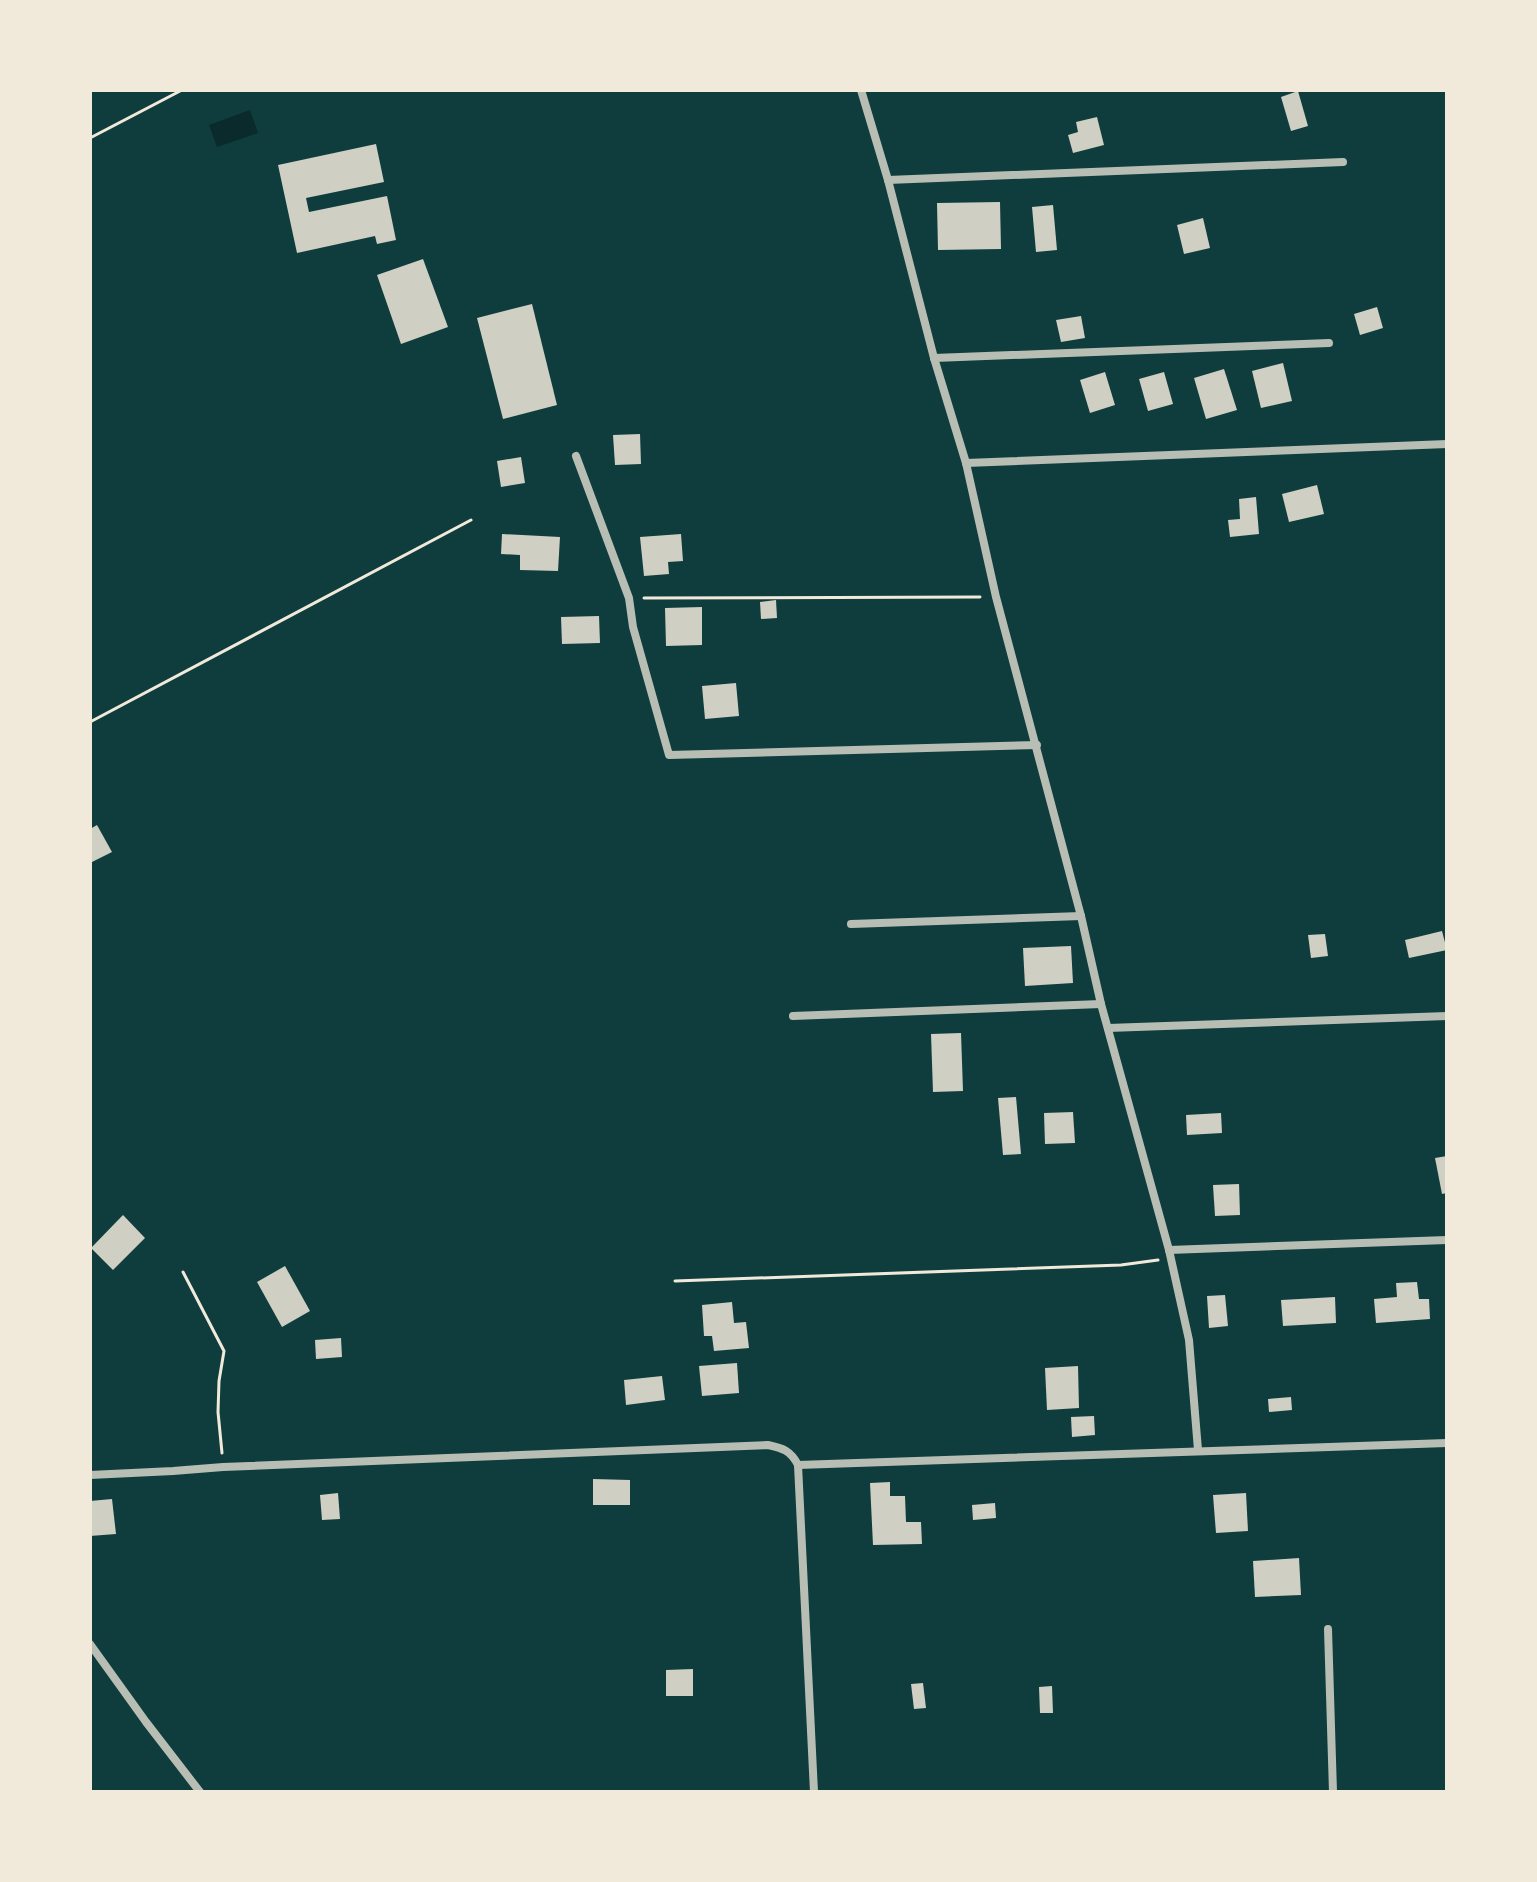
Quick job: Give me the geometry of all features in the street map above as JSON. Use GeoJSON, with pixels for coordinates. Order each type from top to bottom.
{"type":"FeatureCollection","features":[{"type":"Feature","properties":{"kind":"street"},"geometry":{"type":"LineString","coordinates":[[861,90],[966,463],[996,597],[1037,745],[1101,1004],[1170,1254],[1189,1340],[1198,1450]]}},
{"type":"Feature","properties":{"kind":"street"},"geometry":{"type":"LineString","coordinates":[[888,180],[1343,162]]}},
{"type":"Feature","properties":{"kind":"street"},"geometry":{"type":"LineString","coordinates":[[934,358],[1329,343]]}},
{"type":"Feature","properties":{"kind":"street"},"geometry":{"type":"LineString","coordinates":[[966,463],[1447,444]]}},
{"type":"Feature","properties":{"kind":"street"},"geometry":{"type":"LineString","coordinates":[[576,456],[629,598],[633,627],[669,755],[1037,745]]}},
{"type":"Feature","properties":{"kind":"street"},"geometry":{"type":"LineString","coordinates":[[851,924],[1081,916]]}},
{"type":"Feature","properties":{"kind":"street"},"geometry":{"type":"LineString","coordinates":[[793,1016],[1101,1004]]}},
{"type":"Feature","properties":{"kind":"street"},"geometry":{"type":"LineString","coordinates":[[1108,1028],[1447,1016]]}},
{"type":"Feature","properties":{"kind":"street"},"geometry":{"type":"LineString","coordinates":[[1170,1254],[1447,1240]]}},
{"type":"Feature","properties":{"kind":"street"},"geometry":{"type":"LineString","coordinates":[[798,1465],[1447,1443]]}},
{"type":"Feature","properties":{"kind":"street"},"geometry":{"type":"LineString","coordinates":[[90,1475],[768,1445],[787,1451],[798,1465],[814,1792]]}},
{"type":"Feature","properties":{"kind":"street"},"geometry":{"type":"LineString","coordinates":[[1328,1629],[1333,1792]]}},
{"type":"Feature","properties":{"kind":"street"},"geometry":{"type":"LineString","coordinates":[[90,1644],[200,1792]]}},
{"type":"Feature","properties":{"kind":"path"},"geometry":{"type":"LineString","coordinates":[[90,138],[182,90]]}},
{"type":"Feature","properties":{"kind":"path"},"geometry":{"type":"LineString","coordinates":[[90,722],[471,520]]}},
{"type":"Feature","properties":{"kind":"path"},"geometry":{"type":"LineString","coordinates":[[629,598],[996,597]]}},
{"type":"Feature","properties":{"kind":"path"},"geometry":{"type":"LineString","coordinates":[[675,1281],[1121,1265],[1170,1254]]}},
{"type":"Feature","properties":{"kind":"path"},"geometry":{"type":"LineString","coordinates":[[183,1272],[224,1351],[218,1396],[223,1467]]}},
{"type":"Feature","properties":{"kind":"water"},"geometry":{"type":"Polygon","coordinates":[[[250,110],[258,133],[217,147],[209,125],[250,110]]]}},
{"type":"Feature","properties":{"kind":"building"},"geometry":{"type":"Polygon","coordinates":[[[1298,91],[1308,126],[1291,131],[1281,97],[1298,91]]]}},
{"type":"Feature","properties":{"kind":"building"},"geometry":{"type":"Polygon","coordinates":[[[1097,117],[1104,145],[1073,153],[1068,135],[1078,132],[1076,122],[1097,117]]]}},
{"type":"Feature","properties":{"kind":"building"},"geometry":{"type":"Polygon","coordinates":[[[376,144],[384,182],[306,198],[309,212],[387,196],[396,240],[377,244],[375,236],[297,253],[278,165],[376,144]]]}},
{"type":"Feature","properties":{"kind":"building"},"geometry":{"type":"Polygon","coordinates":[[[1000,202],[1001,249],[938,250],[937,203],[1000,202]]]}},
{"type":"Feature","properties":{"kind":"building"},"geometry":{"type":"Polygon","coordinates":[[[1053,205],[1057,250],[1036,252],[1032,207],[1053,205]]]}},
{"type":"Feature","properties":{"kind":"building"},"geometry":{"type":"Polygon","coordinates":[[[1203,218],[1210,248],[1184,254],[1177,225],[1203,218]]]}},
{"type":"Feature","properties":{"kind":"building"},"geometry":{"type":"Polygon","coordinates":[[[423,259],[448,327],[401,344],[377,275],[423,259]]]}},
{"type":"Feature","properties":{"kind":"building"},"geometry":{"type":"Polygon","coordinates":[[[532,304],[557,405],[503,419],[477,318],[532,304]]]}},
{"type":"Feature","properties":{"kind":"building"},"geometry":{"type":"Polygon","coordinates":[[[1377,307],[1383,328],[1360,335],[1354,314],[1377,307]]]}},
{"type":"Feature","properties":{"kind":"building"},"geometry":{"type":"Polygon","coordinates":[[[1081,316],[1085,338],[1061,342],[1056,320],[1081,316]]]}},
{"type":"Feature","properties":{"kind":"building"},"geometry":{"type":"Polygon","coordinates":[[[1283,363],[1292,401],[1261,408],[1252,371],[1283,363]]]}},
{"type":"Feature","properties":{"kind":"building"},"geometry":{"type":"Polygon","coordinates":[[[1224,369],[1237,410],[1206,419],[1194,378],[1224,369]]]}},
{"type":"Feature","properties":{"kind":"building"},"geometry":{"type":"Polygon","coordinates":[[[1105,372],[1115,405],[1090,413],[1080,380],[1105,372]]]}},
{"type":"Feature","properties":{"kind":"building"},"geometry":{"type":"Polygon","coordinates":[[[1164,372],[1173,404],[1148,411],[1139,379],[1164,372]]]}},
{"type":"Feature","properties":{"kind":"building"},"geometry":{"type":"Polygon","coordinates":[[[640,434],[641,464],[615,465],[613,435],[640,434]]]}},
{"type":"Feature","properties":{"kind":"building"},"geometry":{"type":"Polygon","coordinates":[[[521,457],[525,483],[501,487],[497,461],[521,457]]]}},
{"type":"Feature","properties":{"kind":"building"},"geometry":{"type":"Polygon","coordinates":[[[1317,485],[1324,514],[1289,522],[1282,494],[1317,485]]]}},
{"type":"Feature","properties":{"kind":"building"},"geometry":{"type":"Polygon","coordinates":[[[1256,497],[1259,534],[1230,537],[1228,520],[1240,519],[1239,499],[1256,497]]]}},
{"type":"Feature","properties":{"kind":"building"},"geometry":{"type":"Polygon","coordinates":[[[502,534],[560,537],[558,571],[520,570],[520,555],[501,554],[502,534]]]}},
{"type":"Feature","properties":{"kind":"building"},"geometry":{"type":"Polygon","coordinates":[[[681,534],[683,561],[668,562],[669,574],[644,576],[640,537],[681,534]]]}},
{"type":"Feature","properties":{"kind":"building"},"geometry":{"type":"Polygon","coordinates":[[[776,600],[777,618],[761,619],[760,602],[776,600]]]}},
{"type":"Feature","properties":{"kind":"building"},"geometry":{"type":"Polygon","coordinates":[[[702,607],[702,645],[666,646],[665,608],[702,607]]]}},
{"type":"Feature","properties":{"kind":"building"},"geometry":{"type":"Polygon","coordinates":[[[599,616],[600,643],[562,644],[561,617],[599,616]]]}},
{"type":"Feature","properties":{"kind":"building"},"geometry":{"type":"Polygon","coordinates":[[[736,683],[739,716],[705,719],[702,686],[736,683]]]}},
{"type":"Feature","properties":{"kind":"building"},"geometry":{"type":"Polygon","coordinates":[[[97,825],[112,852],[90,863],[90,829],[97,825]]]}},
{"type":"Feature","properties":{"kind":"building"},"geometry":{"type":"Polygon","coordinates":[[[1442,931],[1447,950],[1409,958],[1405,940],[1442,931]]]}},
{"type":"Feature","properties":{"kind":"building"},"geometry":{"type":"Polygon","coordinates":[[[1325,934],[1328,956],[1311,958],[1308,935],[1325,934]]]}},
{"type":"Feature","properties":{"kind":"building"},"geometry":{"type":"Polygon","coordinates":[[[1071,946],[1073,983],[1025,986],[1023,948],[1071,946]]]}},
{"type":"Feature","properties":{"kind":"building"},"geometry":{"type":"Polygon","coordinates":[[[961,1033],[963,1091],[933,1092],[931,1034],[961,1033]]]}},
{"type":"Feature","properties":{"kind":"building"},"geometry":{"type":"Polygon","coordinates":[[[1016,1097],[1021,1154],[1003,1155],[998,1098],[1016,1097]]]}},
{"type":"Feature","properties":{"kind":"building"},"geometry":{"type":"Polygon","coordinates":[[[1073,1112],[1075,1143],[1045,1144],[1044,1113],[1073,1112]]]}},
{"type":"Feature","properties":{"kind":"building"},"geometry":{"type":"Polygon","coordinates":[[[1221,1113],[1222,1133],[1187,1135],[1186,1115],[1221,1113]]]}},
{"type":"Feature","properties":{"kind":"building"},"geometry":{"type":"Polygon","coordinates":[[[1447,1156],[1447,1193],[1442,1194],[1435,1158],[1447,1156]]]}},
{"type":"Feature","properties":{"kind":"building"},"geometry":{"type":"Polygon","coordinates":[[[1239,1184],[1240,1215],[1215,1216],[1213,1185],[1239,1184]]]}},
{"type":"Feature","properties":{"kind":"building"},"geometry":{"type":"Polygon","coordinates":[[[123,1215],[145,1238],[113,1270],[91,1248],[123,1215]]]}},
{"type":"Feature","properties":{"kind":"building"},"geometry":{"type":"Polygon","coordinates":[[[285,1266],[310,1311],[282,1327],[257,1282],[285,1266]]]}},
{"type":"Feature","properties":{"kind":"building"},"geometry":{"type":"Polygon","coordinates":[[[1417,1282],[1419,1299],[1429,1299],[1430,1319],[1376,1323],[1374,1299],[1397,1297],[1396,1283],[1417,1282]]]}},
{"type":"Feature","properties":{"kind":"building"},"geometry":{"type":"Polygon","coordinates":[[[1225,1295],[1228,1326],[1209,1328],[1207,1296],[1225,1295]]]}},
{"type":"Feature","properties":{"kind":"building"},"geometry":{"type":"Polygon","coordinates":[[[1335,1297],[1336,1323],[1283,1326],[1281,1300],[1335,1297]]]}},
{"type":"Feature","properties":{"kind":"building"},"geometry":{"type":"Polygon","coordinates":[[[732,1302],[734,1323],[746,1322],[749,1348],[714,1351],[712,1336],[704,1336],[702,1305],[732,1302]]]}},
{"type":"Feature","properties":{"kind":"building"},"geometry":{"type":"Polygon","coordinates":[[[341,1338],[342,1357],[316,1359],[315,1340],[341,1338]]]}},
{"type":"Feature","properties":{"kind":"building"},"geometry":{"type":"Polygon","coordinates":[[[737,1363],[739,1393],[702,1396],[699,1366],[737,1363]]]}},
{"type":"Feature","properties":{"kind":"building"},"geometry":{"type":"Polygon","coordinates":[[[1078,1366],[1079,1408],[1047,1410],[1045,1368],[1078,1366]]]}},
{"type":"Feature","properties":{"kind":"building"},"geometry":{"type":"Polygon","coordinates":[[[662,1376],[665,1400],[626,1405],[624,1380],[662,1376]]]}},
{"type":"Feature","properties":{"kind":"building"},"geometry":{"type":"Polygon","coordinates":[[[1291,1397],[1292,1410],[1269,1412],[1268,1399],[1291,1397]]]}},
{"type":"Feature","properties":{"kind":"building"},"geometry":{"type":"Polygon","coordinates":[[[1094,1416],[1095,1435],[1072,1437],[1071,1417],[1094,1416]]]}},
{"type":"Feature","properties":{"kind":"building"},"geometry":{"type":"Polygon","coordinates":[[[593,1479],[630,1480],[630,1505],[593,1505],[593,1479]]]}},
{"type":"Feature","properties":{"kind":"building"},"geometry":{"type":"Polygon","coordinates":[[[890,1482],[890,1496],[905,1496],[906,1522],[921,1522],[922,1544],[873,1545],[870,1483],[890,1482]]]}},
{"type":"Feature","properties":{"kind":"building"},"geometry":{"type":"Polygon","coordinates":[[[338,1493],[340,1519],[322,1520],[320,1495],[338,1493]]]}},
{"type":"Feature","properties":{"kind":"building"},"geometry":{"type":"Polygon","coordinates":[[[1246,1493],[1248,1531],[1216,1533],[1213,1495],[1246,1493]]]}},
{"type":"Feature","properties":{"kind":"building"},"geometry":{"type":"Polygon","coordinates":[[[112,1499],[116,1534],[90,1536],[90,1501],[112,1499]]]}},
{"type":"Feature","properties":{"kind":"building"},"geometry":{"type":"Polygon","coordinates":[[[995,1503],[996,1518],[973,1520],[972,1505],[995,1503]]]}},
{"type":"Feature","properties":{"kind":"building"},"geometry":{"type":"Polygon","coordinates":[[[1299,1558],[1301,1595],[1255,1597],[1253,1561],[1299,1558]]]}},
{"type":"Feature","properties":{"kind":"building"},"geometry":{"type":"Polygon","coordinates":[[[693,1669],[693,1696],[666,1696],[666,1670],[693,1669]]]}},
{"type":"Feature","properties":{"kind":"building"},"geometry":{"type":"Polygon","coordinates":[[[923,1683],[926,1708],[914,1709],[911,1684],[923,1683]]]}},
{"type":"Feature","properties":{"kind":"building"},"geometry":{"type":"Polygon","coordinates":[[[1052,1686],[1053,1713],[1040,1713],[1039,1687],[1052,1686]]]}}]}
